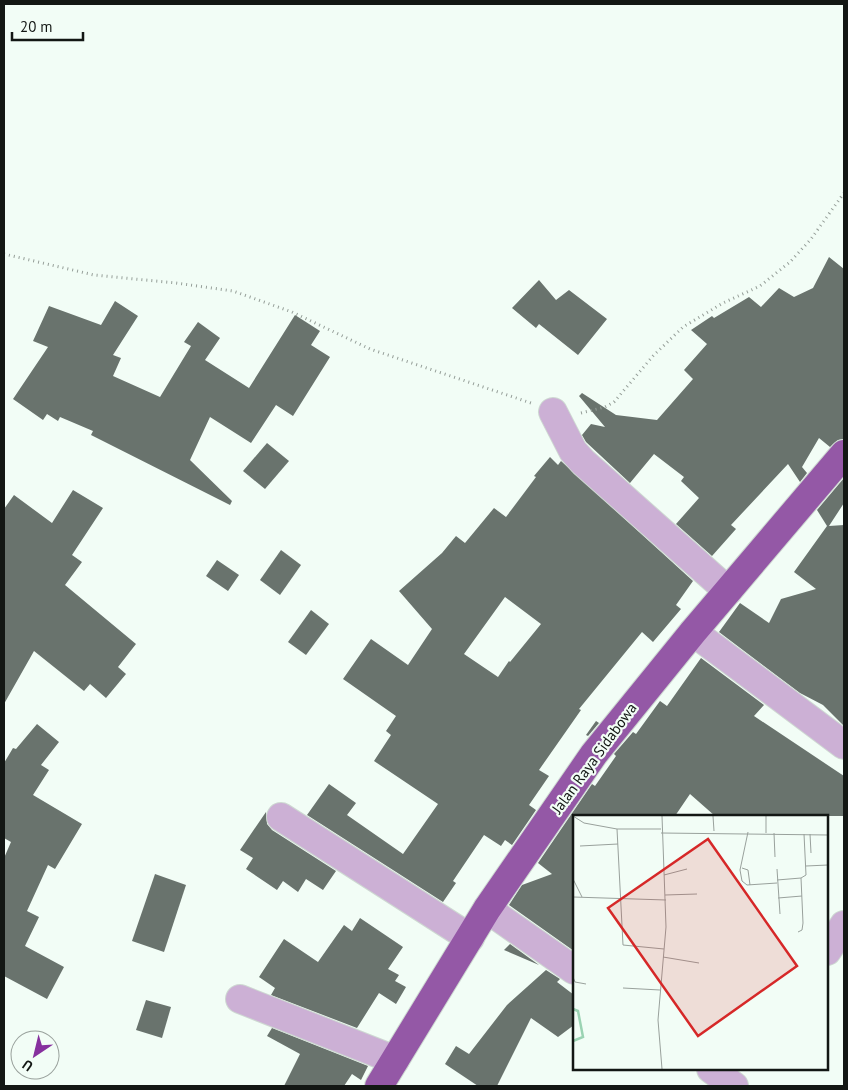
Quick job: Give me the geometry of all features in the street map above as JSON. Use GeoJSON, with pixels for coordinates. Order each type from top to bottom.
{"type":"FeatureCollection","features":[{"type":"Feature","properties":{"kind":"highway","name":"Jalan Raya Sidabowa"},"geometry":{"type":"LineString","coordinates":[[379,1086],[487,909],[594,754],[693,632],[844,454]]}},
{"type":"Feature","properties":{"kind":"street"},"geometry":{"type":"LineString","coordinates":[[553,412],[573,451],[583,462],[728,591]]}},
{"type":"Feature","properties":{"kind":"street"},"geometry":{"type":"LineString","coordinates":[[693,632],[844,745]]}},
{"type":"Feature","properties":{"kind":"street"},"geometry":{"type":"LineString","coordinates":[[280,817],[470,938]]}},
{"type":"Feature","properties":{"kind":"street"},"geometry":{"type":"LineString","coordinates":[[487,909],[573,969]]}},
{"type":"Feature","properties":{"kind":"street"},"geometry":{"type":"LineString","coordinates":[[828,949],[844,925]]}},
{"type":"Feature","properties":{"kind":"street"},"geometry":{"type":"LineString","coordinates":[[240,998],[395,1060]]}},
{"type":"Feature","properties":{"kind":"street"},"geometry":{"type":"LineString","coordinates":[[712,1070],[734,1086],[744,1070]]}},
{"type":"Feature","properties":{"kind":"path"},"geometry":{"type":"LineString","coordinates":[[4,254],[94,275],[233,291],[292,312],[370,349],[553,412],[580,413],[604,408],[614,402],[653,356],[683,327],[723,304],[760,286],[790,262],[811,239],[844,193]]}},
{"type":"Feature","properties":{"kind":"building"},"geometry":{"type":"Polygon","coordinates":[[[829,257],[844,269],[844,439],[838,440],[830,447],[819,438],[802,467],[807,473],[800,482],[788,464],[731,525],[736,529],[712,556],[676,524],[699,498],[681,481],[684,477],[654,454],[630,483],[586,442],[582,435],[591,424],[605,427],[579,396],[582,393],[616,415],[657,420],[693,379],[684,370],[707,344],[691,330],[712,316],[714,318],[749,297],[761,307],[779,288],[794,297],[813,288],[829,257]]]}},
{"type":"Feature","properties":{"kind":"building"},"geometry":{"type":"Polygon","coordinates":[[[539,280],[556,300],[569,290],[607,319],[578,355],[539,324],[536,328],[512,308],[539,280]]]}},
{"type":"Feature","properties":{"kind":"building"},"geometry":{"type":"Polygon","coordinates":[[[115,301],[138,316],[113,355],[121,358],[113,376],[160,397],[191,346],[184,342],[198,322],[220,338],[205,360],[249,388],[295,315],[320,331],[311,345],[330,357],[293,416],[276,405],[251,443],[210,417],[190,460],[232,501],[230,505],[91,435],[93,431],[60,417],[58,421],[47,414],[43,420],[13,399],[48,347],[33,341],[49,306],[101,325],[115,301]]]}},
{"type":"Feature","properties":{"kind":"building"},"geometry":{"type":"Polygon","coordinates":[[[267,443],[289,461],[265,489],[243,471],[267,443]]]}},
{"type":"Feature","properties":{"kind":"building"},"geometry":{"type":"Polygon","coordinates":[[[550,457],[558,465],[561,461],[693,581],[676,605],[681,609],[653,642],[642,632],[579,709],[581,710],[539,770],[549,776],[529,805],[536,810],[512,845],[505,840],[501,846],[484,835],[453,881],[456,883],[443,902],[307,815],[329,784],[356,803],[347,815],[403,854],[438,804],[374,761],[391,735],[386,731],[396,716],[343,679],[371,639],[408,665],[432,629],[399,591],[442,553],[456,536],[465,543],[494,508],[506,517],[536,477],[534,476],[550,457]],[[505,597],[464,654],[498,677],[509,661],[541,624],[505,597]]]}},
{"type":"Feature","properties":{"kind":"building"},"geometry":{"type":"Polygon","coordinates":[[[844,478],[844,503],[829,526],[844,525],[844,726],[823,705],[800,693],[719,632],[740,603],[769,623],[781,599],[816,589],[794,572],[827,526],[817,510],[844,478]]]}},
{"type":"Feature","properties":{"kind":"building"},"geometry":{"type":"Polygon","coordinates":[[[73,490],[103,508],[72,555],[82,562],[65,585],[136,644],[118,667],[126,674],[106,698],[90,684],[84,691],[34,651],[4,704],[4,509],[14,495],[52,523],[73,490]]]}},
{"type":"Feature","properties":{"kind":"building"},"geometry":{"type":"Polygon","coordinates":[[[281,550],[301,565],[280,595],[260,580],[281,550]]]}},
{"type":"Feature","properties":{"kind":"building"},"geometry":{"type":"Polygon","coordinates":[[[217,560],[239,575],[228,591],[206,576],[217,560]]]}},
{"type":"Feature","properties":{"kind":"building"},"geometry":{"type":"Polygon","coordinates":[[[311,610],[329,624],[306,655],[288,642],[311,610]]]}},
{"type":"Feature","properties":{"kind":"building"},"geometry":{"type":"Polygon","coordinates":[[[701,658],[764,705],[754,716],[844,776],[844,816],[714,815],[690,794],[676,815],[573,815],[573,950],[509,905],[522,885],[552,874],[538,863],[592,784],[595,786],[616,756],[614,754],[633,732],[636,734],[660,701],[667,706],[701,658]]]}},
{"type":"Feature","properties":{"kind":"building"},"geometry":{"type":"Polygon","coordinates":[[[596,721],[599,723],[588,736],[586,735],[596,721]]]}},
{"type":"Feature","properties":{"kind":"building"},"geometry":{"type":"Polygon","coordinates":[[[37,724],[59,742],[41,765],[49,770],[33,795],[82,824],[55,869],[48,865],[27,911],[39,917],[25,946],[64,967],[47,999],[4,976],[4,858],[11,842],[4,838],[4,763],[13,748],[16,749],[37,724]]]}},
{"type":"Feature","properties":{"kind":"building"},"geometry":{"type":"Polygon","coordinates":[[[266,812],[267,824],[272,830],[336,871],[323,890],[306,879],[298,892],[283,881],[277,890],[246,869],[253,858],[240,850],[266,812]]]}},
{"type":"Feature","properties":{"kind":"building"},"geometry":{"type":"Polygon","coordinates":[[[155,874],[186,885],[164,952],[132,941],[155,874]]]}},
{"type":"Feature","properties":{"kind":"building"},"geometry":{"type":"Polygon","coordinates":[[[360,918],[403,947],[388,969],[399,975],[395,981],[406,987],[396,1004],[379,993],[357,1028],[271,995],[275,988],[259,977],[284,939],[318,962],[344,925],[352,931],[360,918]]]}},
{"type":"Feature","properties":{"kind":"building"},"geometry":{"type":"Polygon","coordinates":[[[510,944],[539,965],[504,950],[510,944]]]}},
{"type":"Feature","properties":{"kind":"building"},"geometry":{"type":"Polygon","coordinates":[[[546,970],[560,979],[557,982],[573,994],[573,1026],[558,1037],[531,1018],[497,1086],[478,1086],[445,1064],[456,1046],[469,1054],[507,1005],[546,970]]]}},
{"type":"Feature","properties":{"kind":"building"},"geometry":{"type":"Polygon","coordinates":[[[146,1000],[171,1007],[162,1038],[136,1030],[146,1000]]]}},
{"type":"Feature","properties":{"kind":"building"},"geometry":{"type":"Polygon","coordinates":[[[272,1028],[368,1066],[361,1080],[352,1074],[344,1086],[284,1086],[300,1054],[267,1036],[272,1028]]]}}]}
